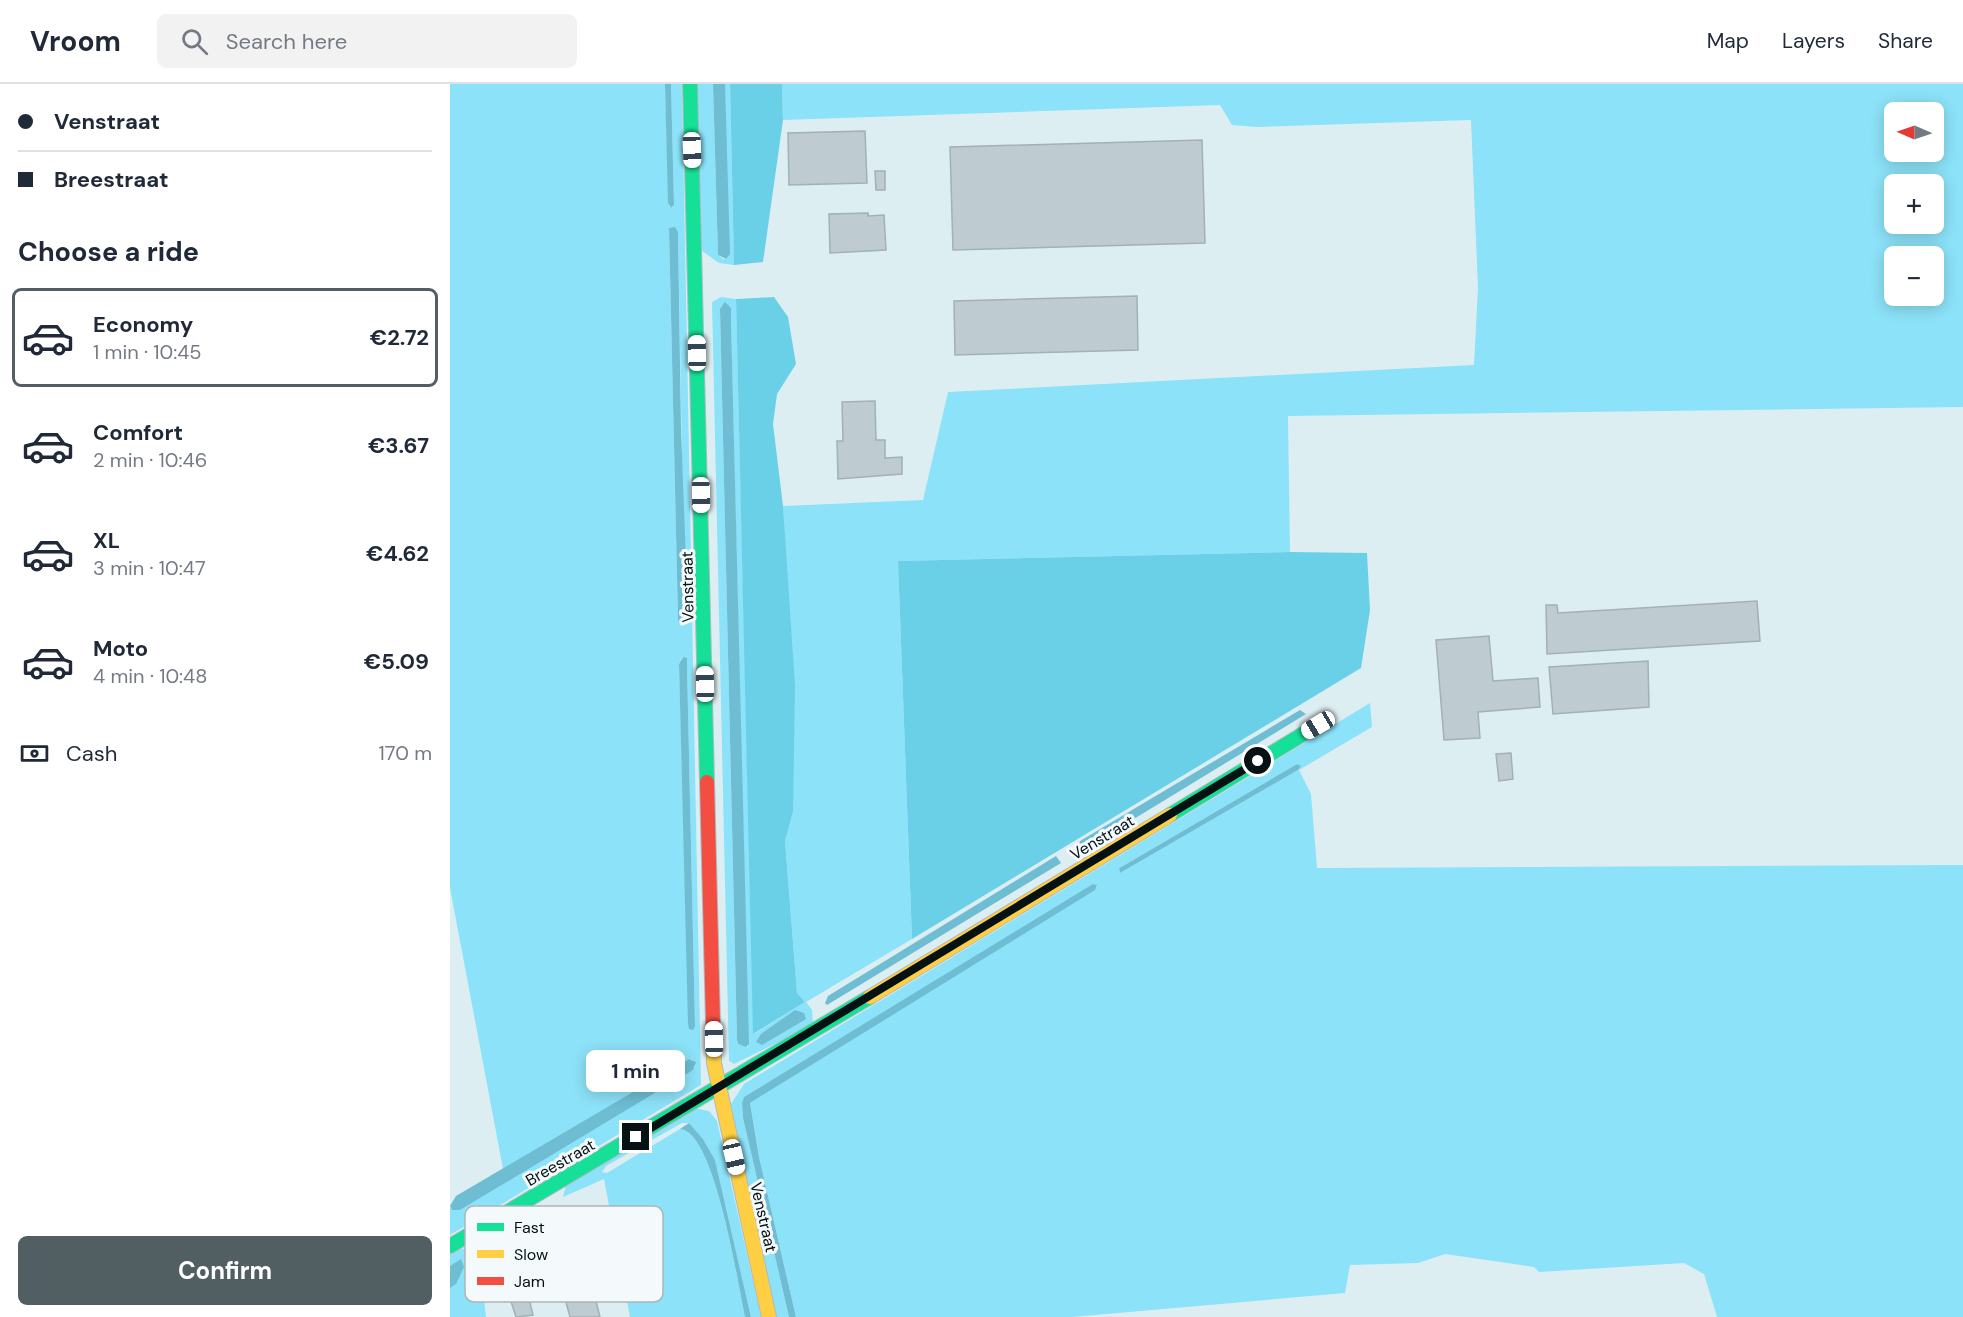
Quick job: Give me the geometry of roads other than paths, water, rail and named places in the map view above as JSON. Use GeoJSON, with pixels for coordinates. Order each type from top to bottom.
{"type":"FeatureCollection","features":[{"type":"Feature","properties":{"kind":"street","name":"Venstraat"},"geometry":{"type":"LineString","coordinates":[[690,84],[714,1063],[769,1317]]}},
{"type":"Feature","properties":{"kind":"street","name":"Venstraat"},"geometry":{"type":"LineString","coordinates":[[718,1089],[1318,725]]}},
{"type":"Feature","properties":{"kind":"street","name":"Breestraat"},"geometry":{"type":"LineString","coordinates":[[517,1206],[718,1089]]}},
{"type":"Feature","properties":{"kind":"street","name":"Breestraat"},"geometry":{"type":"LineString","coordinates":[[450,1245],[465,1236]]}}]}
